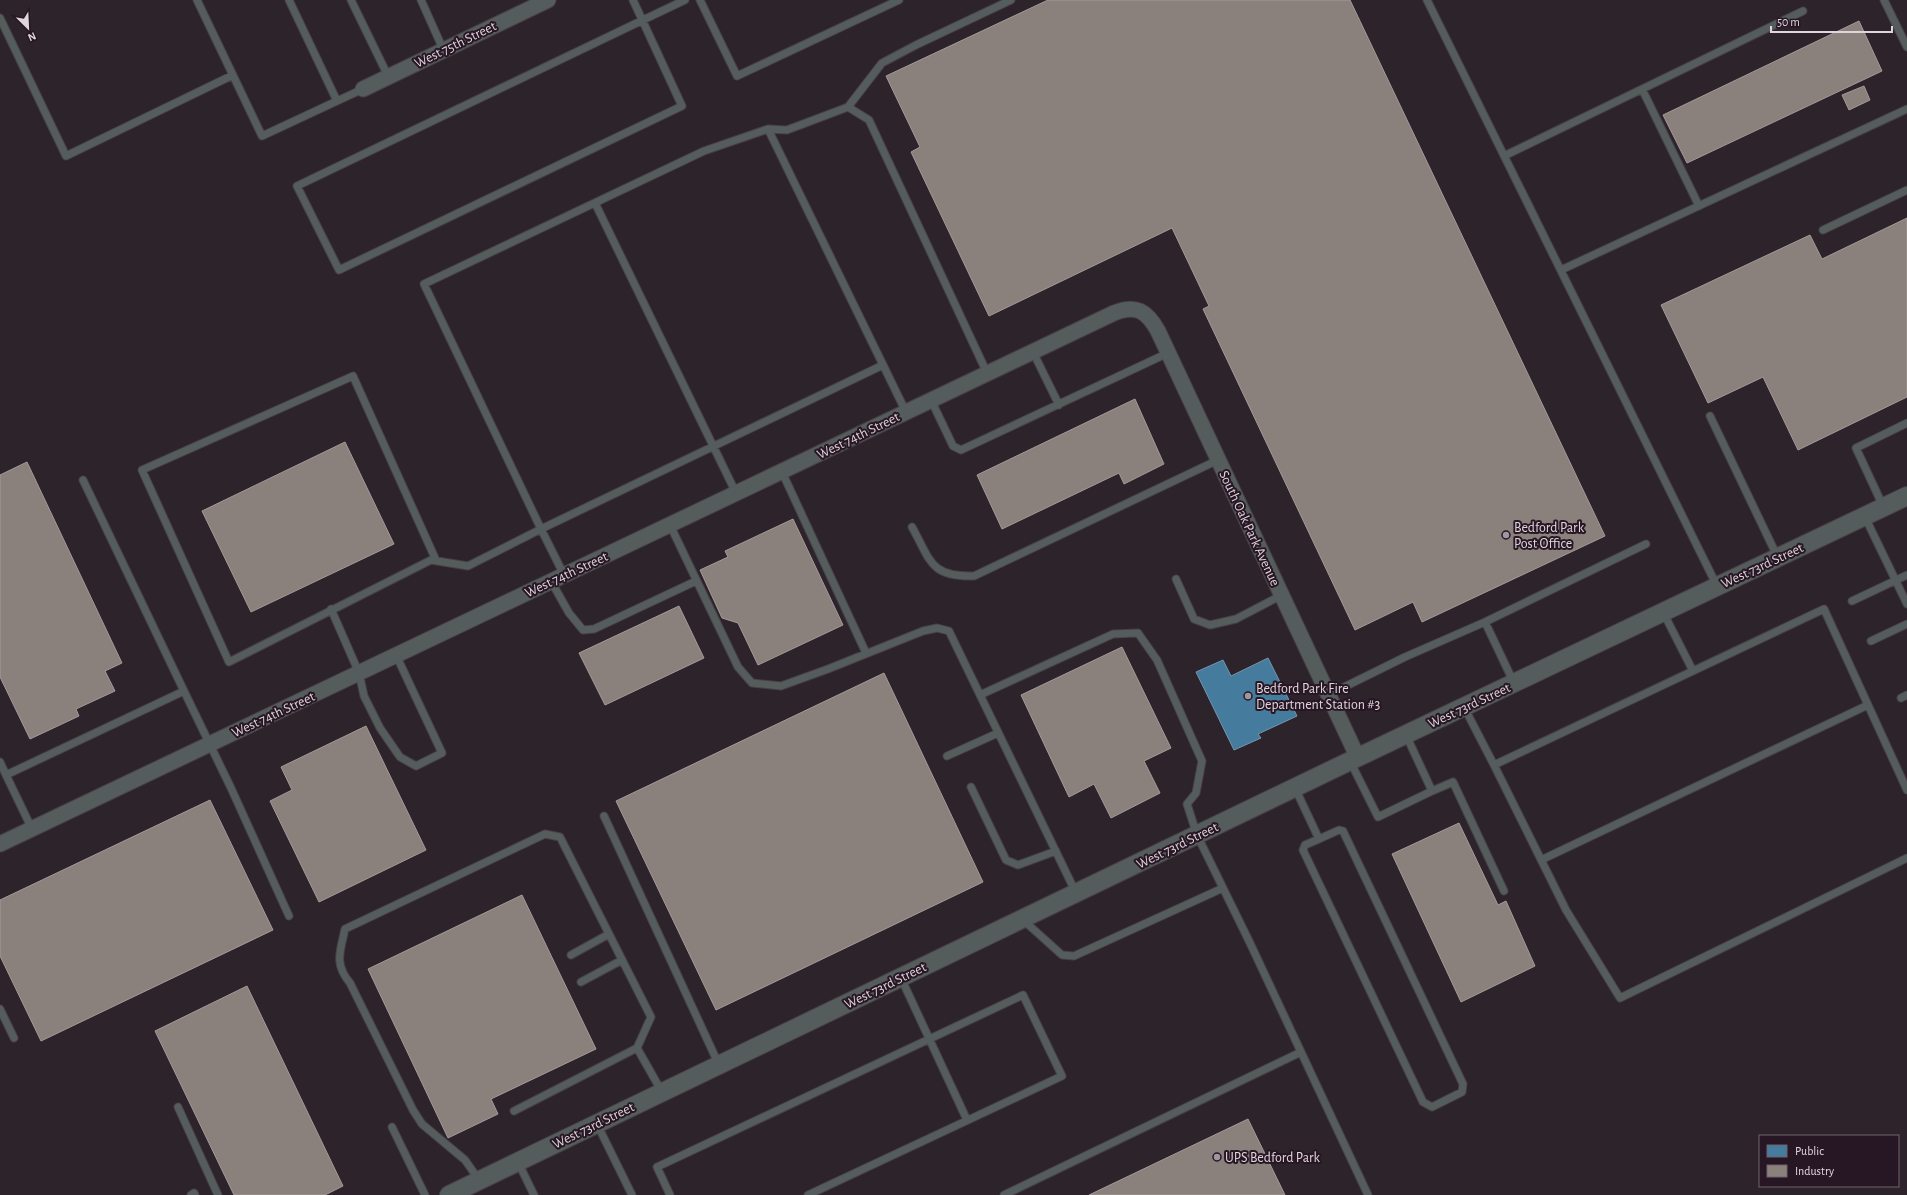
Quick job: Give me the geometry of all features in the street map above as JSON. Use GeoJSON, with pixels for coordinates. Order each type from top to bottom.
{"type":"FeatureCollection","features":[{"type":"Feature","properties":{"kind":"street","name":"West 75th Street"},"geometry":{"type":"LineString","coordinates":[[363,89],[388,76],[441,44],[548,0]]}},
{"type":"Feature","properties":{"kind":"street","name":"West 74th Street"},"geometry":{"type":"LineString","coordinates":[[0,844],[1114,313],[1132,308]]}},
{"type":"Feature","properties":{"kind":"street","name":"South Oak Park Avenue"},"geometry":{"type":"LineString","coordinates":[[1132,308],[1142,312],[1151,319],[1282,595],[1328,695],[1354,759]]}},
{"type":"Feature","properties":{"kind":"street","name":"West 73rd Street"},"geometry":{"type":"LineString","coordinates":[[449,1195],[1354,759],[1907,496]]}},
{"type":"Feature","properties":{"kind":"lane"},"geometry":{"type":"LineString","coordinates":[[197,0],[262,136],[363,89]]}},
{"type":"Feature","properties":{"kind":"lane"},"geometry":{"type":"LineString","coordinates":[[289,0],[337,101]]}},
{"type":"Feature","properties":{"kind":"lane"},"geometry":{"type":"LineString","coordinates":[[351,0],[388,76]]}},
{"type":"Feature","properties":{"kind":"lane"},"geometry":{"type":"LineString","coordinates":[[421,0],[441,44]]}},
{"type":"Feature","properties":{"kind":"lane"},"geometry":{"type":"LineString","coordinates":[[633,0],[643,20],[682,106],[339,270],[297,186],[643,20],[685,0]]}},
{"type":"Feature","properties":{"kind":"lane"},"geometry":{"type":"LineString","coordinates":[[700,0],[737,76],[899,0]]}},
{"type":"Feature","properties":{"kind":"lane"},"geometry":{"type":"LineString","coordinates":[[696,581],[594,629],[583,630],[569,612],[541,529],[424,284],[704,151],[768,129],[787,130],[848,107],[882,63],[916,45],[1012,0]]}},
{"type":"Feature","properties":{"kind":"lane"},"geometry":{"type":"LineString","coordinates":[[1427,0],[1718,586]]}},
{"type":"Feature","properties":{"kind":"lane"},"geometry":{"type":"LineString","coordinates":[[1884,0],[1907,48]]}},
{"type":"Feature","properties":{"kind":"lane"},"geometry":{"type":"LineString","coordinates":[[1504,156],[1803,11]]}},
{"type":"Feature","properties":{"kind":"lane"},"geometry":{"type":"LineString","coordinates":[[0,18],[66,156],[233,75]]}},
{"type":"Feature","properties":{"kind":"lane"},"geometry":{"type":"LineString","coordinates":[[1642,89],[1699,206]]}},
{"type":"Feature","properties":{"kind":"lane"},"geometry":{"type":"LineString","coordinates":[[848,107],[869,120],[987,374]]}},
{"type":"Feature","properties":{"kind":"lane"},"geometry":{"type":"LineString","coordinates":[[1561,270],[1907,109]]}},
{"type":"Feature","properties":{"kind":"lane"},"geometry":{"type":"LineString","coordinates":[[768,129],[906,412]]}},
{"type":"Feature","properties":{"kind":"lane"},"geometry":{"type":"LineString","coordinates":[[1823,230],[1907,190]]}},
{"type":"Feature","properties":{"kind":"lane"},"geometry":{"type":"LineString","coordinates":[[595,203],[736,493]]}},
{"type":"Feature","properties":{"kind":"lane"},"geometry":{"type":"LineString","coordinates":[[1032,352],[1059,405]]}},
{"type":"Feature","properties":{"kind":"lane"},"geometry":{"type":"LineString","coordinates":[[931,400],[953,446],[961,450],[1168,354]]}},
{"type":"Feature","properties":{"kind":"lane"},"geometry":{"type":"LineString","coordinates":[[432,560],[435,558],[353,376],[142,470],[229,662],[331,609],[432,560],[468,566],[541,529],[883,365]]}},
{"type":"Feature","properties":{"kind":"lane"},"geometry":{"type":"LineString","coordinates":[[1710,416],[1778,558]]}},
{"type":"Feature","properties":{"kind":"lane"},"geometry":{"type":"LineString","coordinates":[[1884,508],[1856,448],[1907,423]]}},
{"type":"Feature","properties":{"kind":"lane"},"geometry":{"type":"LineString","coordinates":[[912,527],[934,566],[944,573],[959,576],[974,576],[1218,460]]}},
{"type":"Feature","properties":{"kind":"lane"},"geometry":{"type":"LineString","coordinates":[[782,472],[866,653]]}},
{"type":"Feature","properties":{"kind":"lane"},"geometry":{"type":"LineString","coordinates":[[83,480],[210,744],[288,916]]}},
{"type":"Feature","properties":{"kind":"lane"},"geometry":{"type":"LineString","coordinates":[[1865,517],[1907,604]]}},
{"type":"Feature","properties":{"kind":"lane"},"geometry":{"type":"LineString","coordinates":[[670,525],[738,667],[752,683],[781,686],[828,670],[866,653],[923,631],[937,628],[949,631],[1076,893]]}},
{"type":"Feature","properties":{"kind":"lane"},"geometry":{"type":"LineString","coordinates":[[1328,695],[1405,657],[1485,622],[1646,544]]}},
{"type":"Feature","properties":{"kind":"lane"},"geometry":{"type":"LineString","coordinates":[[1852,600],[1907,575]]}},
{"type":"Feature","properties":{"kind":"lane"},"geometry":{"type":"LineString","coordinates":[[1176,579],[1194,619],[1210,625],[1236,618],[1282,595]]}},
{"type":"Feature","properties":{"kind":"lane"},"geometry":{"type":"LineString","coordinates":[[331,609],[359,672],[364,696],[380,728],[400,757],[416,766],[442,752],[396,655]]}},
{"type":"Feature","properties":{"kind":"lane"},"geometry":{"type":"LineString","coordinates":[[1494,765],[1824,609],[1907,790]]}},
{"type":"Feature","properties":{"kind":"lane"},"geometry":{"type":"LineString","coordinates":[[1663,612],[1693,671]]}},
{"type":"Feature","properties":{"kind":"lane"},"geometry":{"type":"LineString","coordinates":[[1485,622],[1514,683]]}},
{"type":"Feature","properties":{"kind":"lane"},"geometry":{"type":"LineString","coordinates":[[1871,641],[1907,624]]}},
{"type":"Feature","properties":{"kind":"lane"},"geometry":{"type":"LineString","coordinates":[[980,695],[1113,634],[1138,633],[1158,660],[1202,761],[1196,793],[1187,804],[1197,835],[1368,1195]]}},
{"type":"Feature","properties":{"kind":"lane"},"geometry":{"type":"LineString","coordinates":[[6,775],[184,691]]}},
{"type":"Feature","properties":{"kind":"lane"},"geometry":{"type":"LineString","coordinates":[[1541,860],[1868,705]]}},
{"type":"Feature","properties":{"kind":"lane"},"geometry":{"type":"LineString","coordinates":[[1464,707],[1566,910],[1620,998],[1907,858]]}},
{"type":"Feature","properties":{"kind":"lane"},"geometry":{"type":"LineString","coordinates":[[947,756],[998,733]]}},
{"type":"Feature","properties":{"kind":"lane"},"geometry":{"type":"LineString","coordinates":[[1406,735],[1432,791]]}},
{"type":"Feature","properties":{"kind":"lane"},"geometry":{"type":"LineString","coordinates":[[1354,759],[1378,817],[1453,782],[1504,891]]}},
{"type":"Feature","properties":{"kind":"lane"},"geometry":{"type":"LineString","coordinates":[[0,762],[32,829]]}},
{"type":"Feature","properties":{"kind":"lane"},"geometry":{"type":"LineString","coordinates":[[971,787],[1006,860],[1018,865],[1056,851]]}},
{"type":"Feature","properties":{"kind":"lane"},"geometry":{"type":"LineString","coordinates":[[1295,788],[1319,838]]}},
{"type":"Feature","properties":{"kind":"lane"},"geometry":{"type":"LineString","coordinates":[[604,816],[720,1065]]}},
{"type":"Feature","properties":{"kind":"lane"},"geometry":{"type":"LineString","coordinates":[[1339,830],[1343,832],[1464,1084],[1462,1092],[1432,1107],[1423,1102],[1303,850],[1305,845],[1319,838],[1339,830]]}},
{"type":"Feature","properties":{"kind":"lane"},"geometry":{"type":"LineString","coordinates":[[480,1180],[465,1160],[422,1124],[413,1110],[350,983],[341,972],[340,952],[345,929],[545,834],[560,837],[651,1017],[637,1048],[514,1111]]}},
{"type":"Feature","properties":{"kind":"lane"},"geometry":{"type":"LineString","coordinates":[[1022,919],[1062,955],[1074,956],[1223,888]]}},
{"type":"Feature","properties":{"kind":"lane"},"geometry":{"type":"LineString","coordinates":[[571,955],[609,934]]}},
{"type":"Feature","properties":{"kind":"lane"},"geometry":{"type":"LineString","coordinates":[[581,982],[622,960]]}},
{"type":"Feature","properties":{"kind":"lane"},"geometry":{"type":"LineString","coordinates":[[901,977],[967,1120]]}},
{"type":"Feature","properties":{"kind":"lane"},"geometry":{"type":"LineString","coordinates":[[670,1195],[658,1167],[1023,995],[1062,1076],[808,1195]]}},
{"type":"Feature","properties":{"kind":"lane"},"geometry":{"type":"LineString","coordinates":[[0,1009],[14,1038]]}},
{"type":"Feature","properties":{"kind":"lane"},"geometry":{"type":"LineString","coordinates":[[637,1048],[662,1092]]}},
{"type":"Feature","properties":{"kind":"lane"},"geometry":{"type":"LineString","coordinates":[[1004,1195],[1301,1052]]}},
{"type":"Feature","properties":{"kind":"lane"},"geometry":{"type":"LineString","coordinates":[[178,1107],[218,1195]]}},
{"type":"Feature","properties":{"kind":"lane"},"geometry":{"type":"LineString","coordinates":[[597,1124],[632,1195]]}},
{"type":"Feature","properties":{"kind":"lane"},"geometry":{"type":"LineString","coordinates":[[392,1127],[425,1195]]}},
{"type":"Feature","properties":{"kind":"lane"},"geometry":{"type":"LineString","coordinates":[[518,1162],[534,1195]]}},
{"type":"Feature","properties":{"kind":"lane"},"geometry":{"type":"LineString","coordinates":[[191,1195],[194,1193],[195,1195]]}},
{"type":"Feature","properties":{"kind":"building: Public","name":"Bedford Park Fire Department Station #3"},"geometry":{"type":"Polygon","coordinates":[[[1268,658],[1297,716],[1258,734],[1261,738],[1234,750],[1196,672],[1223,660],[1231,676],[1268,658]]]}},
{"type":"Feature","properties":{"kind":"building: Industry"},"geometry":{"type":"Polygon","coordinates":[[[1048,0],[1350,0],[1605,536],[1422,622],[1413,602],[1355,630],[1203,309],[1209,306],[1172,228],[989,316],[911,152],[920,147],[886,76],[1048,0]]]}},
{"type":"Feature","properties":{"kind":"building: Industry"},"geometry":{"type":"Polygon","coordinates":[[[1859,21],[1882,71],[1687,163],[1663,115],[1859,21]]]}},
{"type":"Feature","properties":{"kind":"building: Industry"},"geometry":{"type":"Polygon","coordinates":[[[1864,86],[1870,100],[1849,110],[1842,95],[1864,86]]]}},
{"type":"Feature","properties":{"kind":"building: Industry"},"geometry":{"type":"Polygon","coordinates":[[[1907,218],[1907,397],[1798,450],[1763,377],[1708,403],[1661,305],[1810,235],[1822,259],[1907,218]]]}},
{"type":"Feature","properties":{"kind":"building: Industry"},"geometry":{"type":"Polygon","coordinates":[[[1135,399],[1164,464],[1124,484],[1119,473],[1002,529],[977,475],[1135,399]]]}},
{"type":"Feature","properties":{"kind":"building: Industry"},"geometry":{"type":"Polygon","coordinates":[[[345,442],[394,544],[251,612],[202,511],[345,442]]]}},
{"type":"Feature","properties":{"kind":"building: Industry"},"geometry":{"type":"Polygon","coordinates":[[[27,462],[122,663],[105,671],[115,691],[76,709],[79,716],[30,739],[0,677],[0,475],[27,462]]]}},
{"type":"Feature","properties":{"kind":"building: Industry"},"geometry":{"type":"Polygon","coordinates":[[[793,519],[843,625],[758,665],[738,623],[722,618],[700,570],[728,557],[725,551],[793,519]]]}},
{"type":"Feature","properties":{"kind":"building: Industry"},"geometry":{"type":"Polygon","coordinates":[[[679,606],[704,658],[605,705],[579,653],[679,606]]]}},
{"type":"Feature","properties":{"kind":"building: Industry"},"geometry":{"type":"Polygon","coordinates":[[[1122,647],[1171,748],[1144,761],[1160,793],[1111,818],[1094,784],[1069,797],[1021,695],[1122,647]]]}},
{"type":"Feature","properties":{"kind":"building: Industry"},"geometry":{"type":"Polygon","coordinates":[[[884,673],[983,882],[716,1010],[616,801],[884,673]]]}},
{"type":"Feature","properties":{"kind":"building: Industry"},"geometry":{"type":"Polygon","coordinates":[[[366,726],[426,850],[319,902],[270,801],[292,790],[281,767],[366,726]]]}},
{"type":"Feature","properties":{"kind":"building: Industry"},"geometry":{"type":"Polygon","coordinates":[[[210,800],[273,930],[41,1041],[0,956],[0,900],[210,800]]]}},
{"type":"Feature","properties":{"kind":"building: Industry"},"geometry":{"type":"Polygon","coordinates":[[[1459,823],[1498,905],[1506,901],[1535,966],[1461,1002],[1392,854],[1459,823]]]}},
{"type":"Feature","properties":{"kind":"building: Industry"},"geometry":{"type":"Polygon","coordinates":[[[522,895],[596,1049],[491,1099],[498,1114],[448,1138],[368,969],[522,895]]]}},
{"type":"Feature","properties":{"kind":"building: Industry"},"geometry":{"type":"Polygon","coordinates":[[[247,986],[343,1186],[325,1195],[234,1195],[155,1031],[247,986]]]}},
{"type":"Feature","properties":{"kind":"building: Industry","name":"UPS Bedford Park"},"geometry":{"type":"Polygon","coordinates":[[[1248,1119],[1285,1195],[1089,1195],[1248,1119]]]}},
{"type":"Feature","properties":{"kind":"place","name":"Bedford Park Post Office"},"geometry":{"type":"Point","coordinates":[1506,535]}},
{"type":"Feature","properties":{"kind":"place","name":"Bedford Park Fire Department Station #3"},"geometry":{"type":"Point","coordinates":[1248,696]}},
{"type":"Feature","properties":{"kind":"place","name":"UPS Bedford Park"},"geometry":{"type":"Point","coordinates":[1217,1157]}}]}
